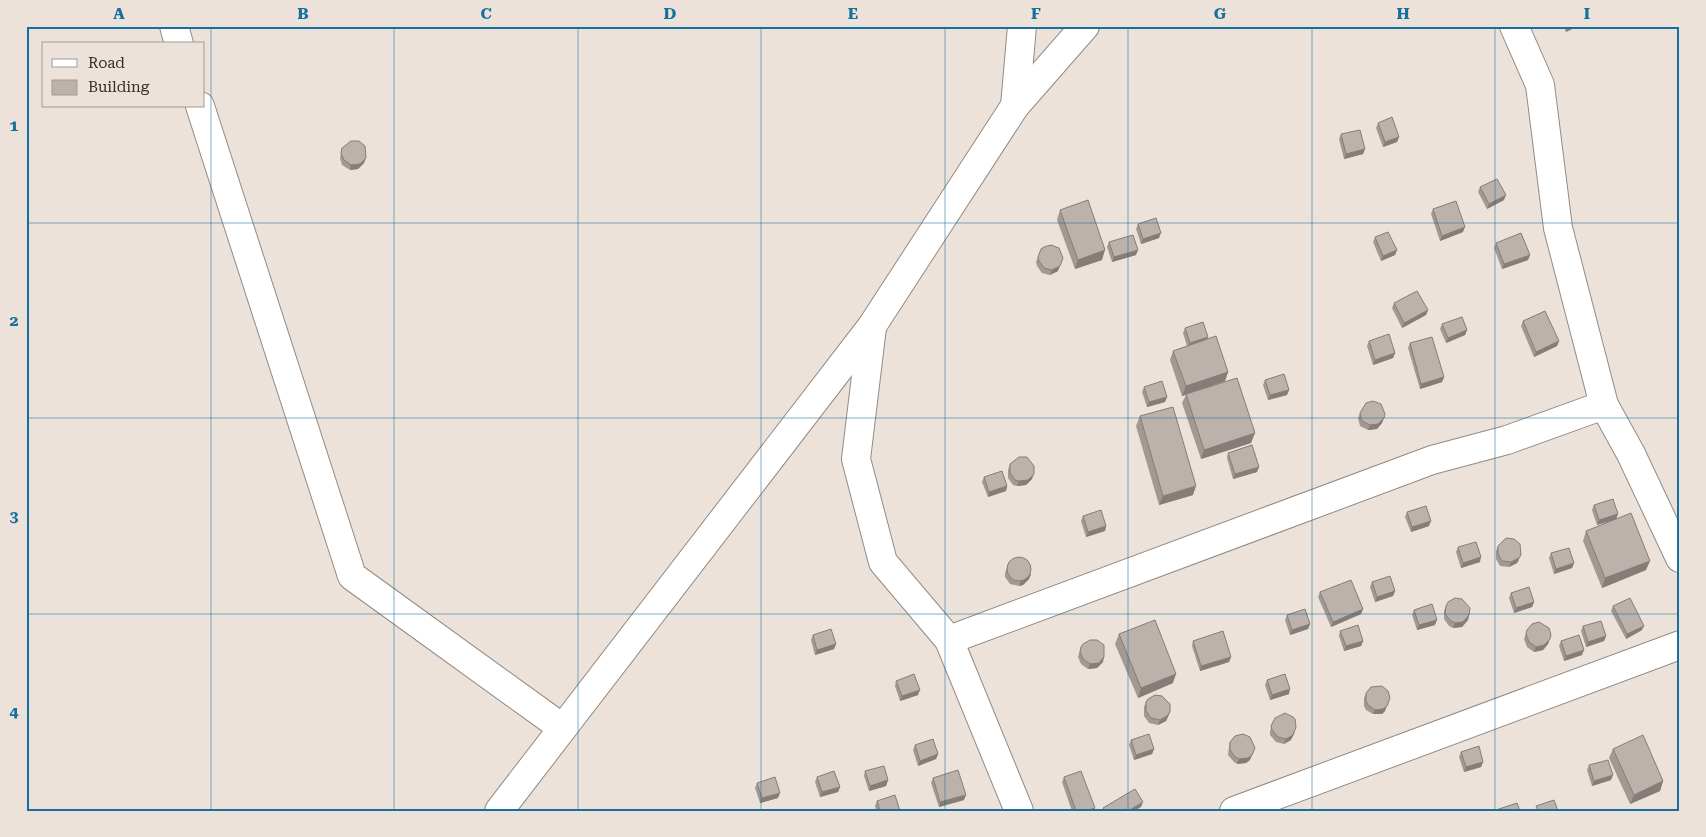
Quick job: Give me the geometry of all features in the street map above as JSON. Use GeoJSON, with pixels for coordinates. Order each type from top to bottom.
{"type":"FeatureCollection","features":[{"type":"Feature","properties":{"kind":"street"},"geometry":{"type":"LineString","coordinates":[[174,26],[178,42]]}},
{"type":"Feature","properties":{"kind":"street"},"geometry":{"type":"LineString","coordinates":[[1015,106],[1022,26]]}},
{"type":"Feature","properties":{"kind":"street"},"geometry":{"type":"LineString","coordinates":[[499,811],[872,326],[1015,106],[1086,26]]}},
{"type":"Feature","properties":{"kind":"street"},"geometry":{"type":"LineString","coordinates":[[1514,26],[1540,85],[1558,228],[1604,405],[1631,454],[1680,558]]}},
{"type":"Feature","properties":{"kind":"street"},"geometry":{"type":"LineString","coordinates":[[201,108],[352,576],[562,727]]}},
{"type":"Feature","properties":{"kind":"street"},"geometry":{"type":"LineString","coordinates":[[872,326],[856,459],[883,562],[949,640],[1019,811]]}},
{"type":"Feature","properties":{"kind":"street"},"geometry":{"type":"LineString","coordinates":[[949,640],[1432,460],[1507,440],[1604,405]]}},
{"type":"Feature","properties":{"kind":"street"},"geometry":{"type":"LineString","coordinates":[[1234,811],[1680,645]]}},
{"type":"Feature","properties":{"kind":"building"},"geometry":{"type":"Polygon","coordinates":[[[1392,117],[1399,137],[1385,142],[1378,123],[1392,117]]]}},
{"type":"Feature","properties":{"kind":"building"},"geometry":{"type":"Polygon","coordinates":[[[1360,130],[1365,149],[1346,154],[1341,134],[1360,130]]]}},
{"type":"Feature","properties":{"kind":"building"},"geometry":{"type":"Polygon","coordinates":[[[351,141],[359,141],[365,146],[366,158],[360,164],[351,165],[344,160],[341,153],[342,148],[351,141]]]}},
{"type":"Feature","properties":{"kind":"building"},"geometry":{"type":"Polygon","coordinates":[[[1497,179],[1506,195],[1489,204],[1480,187],[1497,179]]]}},
{"type":"Feature","properties":{"kind":"building"},"geometry":{"type":"Polygon","coordinates":[[[1088,200],[1105,250],[1078,260],[1060,210],[1088,200]]]}},
{"type":"Feature","properties":{"kind":"building"},"geometry":{"type":"Polygon","coordinates":[[[1456,201],[1465,227],[1442,236],[1433,209],[1456,201]]]}},
{"type":"Feature","properties":{"kind":"building"},"geometry":{"type":"Polygon","coordinates":[[[1156,218],[1161,233],[1143,239],[1138,224],[1156,218]]]}},
{"type":"Feature","properties":{"kind":"building"},"geometry":{"type":"Polygon","coordinates":[[[1388,232],[1397,250],[1383,256],[1375,237],[1388,232]]]}},
{"type":"Feature","properties":{"kind":"building"},"geometry":{"type":"Polygon","coordinates":[[[1521,233],[1530,255],[1504,264],[1496,243],[1521,233]]]}},
{"type":"Feature","properties":{"kind":"building"},"geometry":{"type":"Polygon","coordinates":[[[1133,235],[1138,250],[1114,257],[1109,242],[1133,235]]]}},
{"type":"Feature","properties":{"kind":"building"},"geometry":{"type":"Polygon","coordinates":[[[1051,245],[1059,248],[1063,258],[1060,266],[1052,270],[1044,268],[1038,257],[1041,249],[1051,245]]]}},
{"type":"Feature","properties":{"kind":"building"},"geometry":{"type":"Polygon","coordinates":[[[1417,291],[1428,310],[1404,323],[1394,303],[1417,291]]]}},
{"type":"Feature","properties":{"kind":"building"},"geometry":{"type":"Polygon","coordinates":[[[1545,311],[1559,341],[1536,352],[1523,321],[1545,311]]]}},
{"type":"Feature","properties":{"kind":"building"},"geometry":{"type":"Polygon","coordinates":[[[1462,317],[1467,330],[1448,338],[1442,324],[1462,317]]]}},
{"type":"Feature","properties":{"kind":"building"},"geometry":{"type":"Polygon","coordinates":[[[1203,322],[1208,337],[1190,343],[1185,328],[1203,322]]]}},
{"type":"Feature","properties":{"kind":"building"},"geometry":{"type":"Polygon","coordinates":[[[1389,334],[1395,353],[1375,360],[1369,341],[1389,334]]]}},
{"type":"Feature","properties":{"kind":"building"},"geometry":{"type":"Polygon","coordinates":[[[1216,336],[1228,372],[1186,386],[1173,351],[1216,336]]]}},
{"type":"Feature","properties":{"kind":"building"},"geometry":{"type":"Polygon","coordinates":[[[1432,337],[1444,377],[1421,384],[1410,343],[1432,337]]]}},
{"type":"Feature","properties":{"kind":"building"},"geometry":{"type":"Polygon","coordinates":[[[1284,374],[1289,390],[1270,395],[1265,380],[1284,374]]]}},
{"type":"Feature","properties":{"kind":"building"},"geometry":{"type":"Polygon","coordinates":[[[1237,378],[1255,433],[1204,450],[1186,394],[1237,378]]]}},
{"type":"Feature","properties":{"kind":"building"},"geometry":{"type":"Polygon","coordinates":[[[1162,381],[1167,397],[1149,402],[1144,387],[1162,381]]]}},
{"type":"Feature","properties":{"kind":"building"},"geometry":{"type":"Polygon","coordinates":[[[1373,401],[1381,404],[1385,414],[1378,424],[1370,425],[1362,421],[1360,413],[1366,403],[1373,401]]]}},
{"type":"Feature","properties":{"kind":"building"},"geometry":{"type":"Polygon","coordinates":[[[1173,407],[1196,486],[1163,496],[1140,416],[1173,407]]]}},
{"type":"Feature","properties":{"kind":"building"},"geometry":{"type":"Polygon","coordinates":[[[1252,445],[1259,467],[1235,474],[1228,453],[1252,445]]]}},
{"type":"Feature","properties":{"kind":"building"},"geometry":{"type":"Polygon","coordinates":[[[1019,457],[1027,457],[1034,466],[1034,474],[1028,480],[1015,480],[1010,473],[1010,464],[1019,457]]]}},
{"type":"Feature","properties":{"kind":"building"},"geometry":{"type":"Polygon","coordinates":[[[1002,471],[1007,486],[989,492],[984,477],[1002,471]]]}},
{"type":"Feature","properties":{"kind":"building"},"geometry":{"type":"Polygon","coordinates":[[[1613,499],[1618,514],[1599,520],[1594,505],[1613,499]]]}},
{"type":"Feature","properties":{"kind":"building"},"geometry":{"type":"Polygon","coordinates":[[[1426,506],[1431,521],[1412,527],[1407,512],[1426,506]]]}},
{"type":"Feature","properties":{"kind":"building"},"geometry":{"type":"Polygon","coordinates":[[[1101,510],[1106,526],[1088,532],[1083,516],[1101,510]]]}},
{"type":"Feature","properties":{"kind":"building"},"geometry":{"type":"Polygon","coordinates":[[[1631,513],[1650,561],[1605,578],[1586,531],[1631,513]]]}},
{"type":"Feature","properties":{"kind":"building"},"geometry":{"type":"Polygon","coordinates":[[[1506,538],[1514,539],[1520,544],[1521,555],[1511,562],[1502,561],[1498,554],[1498,546],[1506,538]]]}},
{"type":"Feature","properties":{"kind":"building"},"geometry":{"type":"Polygon","coordinates":[[[1476,542],[1481,557],[1463,563],[1458,547],[1476,542]]]}},
{"type":"Feature","properties":{"kind":"building"},"geometry":{"type":"Polygon","coordinates":[[[1569,548],[1574,563],[1556,569],[1551,553],[1569,548]]]}},
{"type":"Feature","properties":{"kind":"building"},"geometry":{"type":"Polygon","coordinates":[[[1019,557],[1028,560],[1031,569],[1028,578],[1019,581],[1010,578],[1007,569],[1010,560],[1019,557]]]}},
{"type":"Feature","properties":{"kind":"building"},"geometry":{"type":"Polygon","coordinates":[[[1390,576],[1395,591],[1377,597],[1372,582],[1390,576]]]}},
{"type":"Feature","properties":{"kind":"building"},"geometry":{"type":"Polygon","coordinates":[[[1351,580],[1363,609],[1333,622],[1320,592],[1351,580]]]}},
{"type":"Feature","properties":{"kind":"building"},"geometry":{"type":"Polygon","coordinates":[[[1529,587],[1534,602],[1516,608],[1511,593],[1529,587]]]}},
{"type":"Feature","properties":{"kind":"building"},"geometry":{"type":"Polygon","coordinates":[[[1455,598],[1462,599],[1470,608],[1469,615],[1463,622],[1455,623],[1445,614],[1448,602],[1455,598]]]}},
{"type":"Feature","properties":{"kind":"building"},"geometry":{"type":"Polygon","coordinates":[[[1630,598],[1644,626],[1627,634],[1613,606],[1630,598]]]}},
{"type":"Feature","properties":{"kind":"building"},"geometry":{"type":"Polygon","coordinates":[[[1432,604],[1437,620],[1419,625],[1414,610],[1432,604]]]}},
{"type":"Feature","properties":{"kind":"building"},"geometry":{"type":"Polygon","coordinates":[[[1305,609],[1310,624],[1292,630],[1287,615],[1305,609]]]}},
{"type":"Feature","properties":{"kind":"building"},"geometry":{"type":"Polygon","coordinates":[[[1155,620],[1176,674],[1141,688],[1119,634],[1155,620]]]}},
{"type":"Feature","properties":{"kind":"building"},"geometry":{"type":"Polygon","coordinates":[[[1601,621],[1606,636],[1588,642],[1583,626],[1601,621]]]}},
{"type":"Feature","properties":{"kind":"building"},"geometry":{"type":"Polygon","coordinates":[[[1539,622],[1549,628],[1551,635],[1544,645],[1536,647],[1529,642],[1526,634],[1532,624],[1539,622]]]}},
{"type":"Feature","properties":{"kind":"building"},"geometry":{"type":"Polygon","coordinates":[[[1358,625],[1363,641],[1346,646],[1340,631],[1358,625]]]}},
{"type":"Feature","properties":{"kind":"building"},"geometry":{"type":"Polygon","coordinates":[[[831,629],[836,644],[817,650],[813,635],[831,629]]]}},
{"type":"Feature","properties":{"kind":"building"},"geometry":{"type":"Polygon","coordinates":[[[1223,631],[1231,657],[1201,666],[1193,641],[1223,631]]]}},
{"type":"Feature","properties":{"kind":"building"},"geometry":{"type":"Polygon","coordinates":[[[1579,635],[1584,650],[1566,656],[1561,641],[1579,635]]]}},
{"type":"Feature","properties":{"kind":"building"},"geometry":{"type":"Polygon","coordinates":[[[1090,640],[1097,640],[1104,645],[1104,657],[1099,663],[1090,664],[1083,659],[1080,652],[1083,644],[1090,640]]]}},
{"type":"Feature","properties":{"kind":"building"},"geometry":{"type":"Polygon","coordinates":[[[914,674],[920,690],[902,696],[896,681],[914,674]]]}},
{"type":"Feature","properties":{"kind":"building"},"geometry":{"type":"Polygon","coordinates":[[[1285,674],[1290,689],[1272,695],[1267,680],[1285,674]]]}},
{"type":"Feature","properties":{"kind":"building"},"geometry":{"type":"Polygon","coordinates":[[[1382,686],[1388,691],[1390,698],[1387,706],[1383,709],[1375,710],[1368,705],[1366,693],[1371,687],[1382,686]]]}},
{"type":"Feature","properties":{"kind":"building"},"geometry":{"type":"Polygon","coordinates":[[[1155,695],[1162,696],[1170,704],[1170,712],[1160,720],[1151,718],[1146,711],[1146,702],[1155,695]]]}},
{"type":"Feature","properties":{"kind":"building"},"geometry":{"type":"Polygon","coordinates":[[[1285,713],[1295,719],[1296,727],[1293,735],[1286,739],[1278,737],[1271,726],[1275,718],[1285,713]]]}},
{"type":"Feature","properties":{"kind":"building"},"geometry":{"type":"Polygon","coordinates":[[[1149,734],[1154,749],[1136,755],[1131,740],[1149,734]]]}},
{"type":"Feature","properties":{"kind":"building"},"geometry":{"type":"Polygon","coordinates":[[[1243,734],[1250,737],[1255,748],[1252,755],[1248,758],[1239,759],[1230,750],[1230,742],[1235,736],[1243,734]]]}},
{"type":"Feature","properties":{"kind":"building"},"geometry":{"type":"Polygon","coordinates":[[[1643,735],[1663,781],[1634,795],[1613,749],[1643,735]]]}},
{"type":"Feature","properties":{"kind":"building"},"geometry":{"type":"Polygon","coordinates":[[[933,739],[938,754],[920,761],[915,745],[933,739]]]}},
{"type":"Feature","properties":{"kind":"building"},"geometry":{"type":"Polygon","coordinates":[[[1479,746],[1483,762],[1466,767],[1461,752],[1479,746]]]}},
{"type":"Feature","properties":{"kind":"building"},"geometry":{"type":"Polygon","coordinates":[[[1608,760],[1613,775],[1594,781],[1589,765],[1608,760]]]}},
{"type":"Feature","properties":{"kind":"building"},"geometry":{"type":"Polygon","coordinates":[[[884,766],[888,780],[870,786],[865,771],[884,766]]]}},
{"type":"Feature","properties":{"kind":"building"},"geometry":{"type":"Polygon","coordinates":[[[958,770],[966,795],[940,802],[933,778],[958,770]]]}},
{"type":"Feature","properties":{"kind":"building"},"geometry":{"type":"Polygon","coordinates":[[[834,771],[840,787],[822,792],[817,777],[834,771]]]}},
{"type":"Feature","properties":{"kind":"building"},"geometry":{"type":"Polygon","coordinates":[[[1081,771],[1095,808],[1086,811],[1076,811],[1064,777],[1081,771]]]}},
{"type":"Feature","properties":{"kind":"building"},"geometry":{"type":"Polygon","coordinates":[[[775,777],[780,793],[762,798],[757,783],[775,777]]]}},
{"type":"Feature","properties":{"kind":"building"},"geometry":{"type":"Polygon","coordinates":[[[1135,789],[1143,802],[1128,811],[1105,811],[1103,808],[1135,789]]]}},
{"type":"Feature","properties":{"kind":"building"},"geometry":{"type":"Polygon","coordinates":[[[895,795],[900,811],[880,811],[877,801],[895,795]]]}},
{"type":"Feature","properties":{"kind":"building"},"geometry":{"type":"Polygon","coordinates":[[[1554,800],[1558,811],[1538,811],[1536,806],[1554,800]]]}},
{"type":"Feature","properties":{"kind":"building"},"geometry":{"type":"Polygon","coordinates":[[[1517,803],[1520,811],[1493,811],[1517,803]]]}}]}
